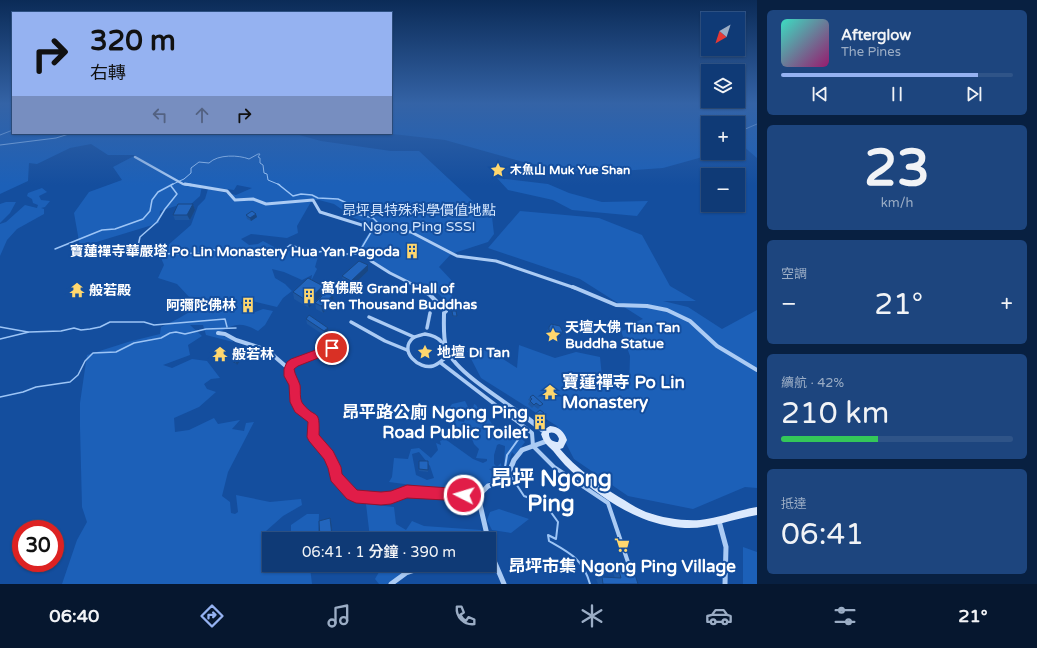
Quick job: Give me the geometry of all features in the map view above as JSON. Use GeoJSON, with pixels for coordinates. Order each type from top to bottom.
{"type":"FeatureCollection","features":[{"type":"Feature","properties":{"kind":"main road"},"geometry":{"type":"LineString","coordinates":[[562,459],[560,445],[563,438],[559,432],[550,429],[546,432],[550,443],[562,459],[633,510],[669,521],[691,524],[719,521],[728,517],[757,511]]}},
{"type":"Feature","properties":{"kind":"main road"},"geometry":{"type":"LineString","coordinates":[[550,443],[560,445]]}},
{"type":"Feature","properties":{"kind":"street"},"geometry":{"type":"LineString","coordinates":[[135,157],[179,182],[227,192],[235,200],[253,199],[266,204],[313,200],[320,212],[365,226],[411,232],[457,256],[496,261],[562,283],[616,305],[647,306],[667,310],[690,321],[717,346],[757,370]]}},
{"type":"Feature","properties":{"kind":"street"},"geometry":{"type":"LineString","coordinates":[[371,261],[387,272],[423,290],[439,301],[446,311],[444,313],[444,331],[446,348],[446,354],[441,363],[431,367],[420,365],[411,359],[407,350],[410,340],[419,334],[430,334],[440,340],[446,348],[461,369],[477,383],[496,395],[546,432]]}},
{"type":"Feature","properties":{"kind":"street"},"geometry":{"type":"LineString","coordinates":[[428,328],[430,313]]}},
{"type":"Feature","properties":{"kind":"street"},"geometry":{"type":"LineString","coordinates":[[369,317],[414,337]]}},
{"type":"Feature","properties":{"kind":"street"},"geometry":{"type":"LineString","coordinates":[[351,322],[367,332],[407,350]]}},
{"type":"Feature","properties":{"kind":"street"},"geometry":{"type":"LineString","coordinates":[[218,333],[225,334],[236,340],[267,350],[289,369],[290,376],[294,384],[296,402],[299,408],[314,419],[313,437],[328,455],[334,467],[336,476],[352,494],[356,496],[391,498],[407,492],[478,496],[488,486],[497,484],[506,475],[514,460],[522,450],[533,446],[550,443]]}},
{"type":"Feature","properties":{"kind":"street"},"geometry":{"type":"LineString","coordinates":[[289,369],[294,362],[332,348]]}},
{"type":"Feature","properties":{"kind":"street"},"geometry":{"type":"LineString","coordinates":[[441,363],[532,432],[533,446],[554,467],[608,503],[634,578]]}},
{"type":"Feature","properties":{"kind":"street"},"geometry":{"type":"LineString","coordinates":[[478,496],[486,532]]}},
{"type":"Feature","properties":{"kind":"street"},"geometry":{"type":"LineString","coordinates":[[719,521],[726,547],[725,584]]}},
{"type":"Feature","properties":{"kind":"street"},"geometry":{"type":"LineString","coordinates":[[496,569],[504,584]]}},
{"type":"Feature","properties":{"kind":"street"},"geometry":{"type":"LineString","coordinates":[[391,584],[409,572]]}},
{"type":"Feature","properties":{"kind":"green space","name":"昂坪具特殊科學價值地點 Ngong Ping SSSI"},"geometry":{"type":"Polygon","coordinates":[[[0,130],[12,130],[12,134],[296,134],[321,141],[391,151],[419,151],[480,208],[492,217],[494,234],[488,242],[451,254],[439,267],[454,283],[451,299],[446,302],[427,284],[412,282],[394,276],[382,270],[374,262],[360,256],[362,245],[372,230],[368,223],[354,218],[334,204],[319,200],[312,200],[297,226],[298,233],[287,238],[251,234],[241,239],[249,245],[258,244],[263,241],[276,248],[295,252],[302,247],[320,250],[315,267],[317,269],[311,281],[312,275],[302,280],[284,272],[272,269],[275,278],[285,284],[292,291],[283,298],[277,307],[248,300],[242,306],[242,310],[253,313],[263,309],[273,311],[265,325],[258,331],[246,326],[237,325],[217,334],[231,339],[233,342],[206,335],[203,325],[190,325],[202,336],[188,345],[190,355],[163,365],[172,368],[192,359],[207,361],[220,378],[211,379],[204,384],[207,389],[216,392],[199,407],[174,418],[175,432],[189,430],[214,418],[218,424],[240,420],[232,429],[244,431],[246,423],[254,422],[228,472],[222,496],[230,502],[231,513],[235,514],[238,512],[236,495],[270,502],[301,499],[302,505],[283,516],[266,532],[262,532],[262,572],[311,572],[312,584],[62,584],[77,540],[87,522],[82,507],[80,403],[87,355],[160,334],[161,327],[196,308],[191,299],[177,284],[158,278],[164,265],[159,253],[191,225],[198,206],[205,199],[208,189],[236,195],[252,188],[237,185],[234,190],[202,186],[200,196],[190,205],[179,205],[160,211],[159,223],[80,247],[74,213],[89,192],[122,180],[113,167],[136,155],[108,155],[91,144],[70,148],[37,164],[29,163],[28,181],[0,194],[0,130]]]}},
{"type":"Feature","properties":{"kind":"green space"},"geometry":{"type":"Polygon","coordinates":[[[392,130],[701,130],[701,157],[663,168],[592,173],[527,163],[445,140],[392,134],[392,130]]]}},
{"type":"Feature","properties":{"kind":"green space"},"geometry":{"type":"Polygon","coordinates":[[[745,130],[757,130],[757,158],[745,148],[745,130]]]}},
{"type":"Feature","properties":{"kind":"green space"},"geometry":{"type":"Polygon","coordinates":[[[497,178],[548,184],[569,193],[602,202],[648,201],[637,216],[572,210],[553,200],[508,190],[497,178]]]}},
{"type":"Feature","properties":{"kind":"green space"},"geometry":{"type":"Polygon","coordinates":[[[42,188],[47,192],[39,196],[41,200],[50,201],[45,207],[41,208],[44,209],[44,214],[17,229],[7,240],[0,256],[0,224],[6,222],[25,205],[37,208],[38,205],[33,203],[32,199],[27,196],[28,193],[42,188]]]}},
{"type":"Feature","properties":{"kind":"green space"},"geometry":{"type":"Polygon","coordinates":[[[6,202],[16,202],[10,213],[0,223],[0,204],[6,202]]]}},
{"type":"Feature","properties":{"kind":"green space"},"geometry":{"type":"Polygon","coordinates":[[[520,211],[599,218],[642,235],[670,286],[696,301],[663,301],[688,307],[722,329],[757,310],[757,488],[745,487],[693,509],[628,496],[574,459],[557,426],[481,378],[467,351],[489,350],[517,368],[519,345],[555,358],[576,352],[600,357],[602,377],[612,386],[629,389],[630,356],[621,331],[632,328],[628,325],[643,319],[580,279],[488,248],[520,211]]]}},
{"type":"Feature","properties":{"kind":"green space"},"geometry":{"type":"Polygon","coordinates":[[[465,401],[468,407],[458,415],[458,421],[464,422],[465,419],[471,416],[474,404],[478,408],[475,414],[476,418],[482,421],[488,418],[492,424],[493,433],[497,437],[504,432],[514,437],[513,429],[525,442],[515,455],[512,452],[508,464],[504,467],[505,446],[499,444],[497,445],[494,455],[494,464],[497,467],[501,463],[502,472],[497,472],[494,468],[489,469],[496,475],[493,482],[489,482],[476,493],[454,491],[453,496],[448,497],[444,492],[438,496],[429,490],[412,485],[389,482],[392,477],[394,458],[408,459],[411,449],[419,448],[431,458],[438,450],[436,443],[441,445],[440,441],[445,439],[473,459],[483,463],[487,461],[487,459],[476,458],[479,449],[474,444],[472,439],[476,437],[475,433],[482,428],[476,429],[470,426],[475,431],[469,434],[463,433],[463,438],[456,431],[455,415],[441,414],[432,409],[432,405],[437,405],[447,411],[452,404],[465,401]],[[419,452],[412,454],[416,475],[427,480],[434,478],[430,466],[419,452]]]}},
{"type":"Feature","properties":{"kind":"green space"},"geometry":{"type":"Polygon","coordinates":[[[366,504],[394,507],[396,524],[406,530],[412,521],[424,526],[481,530],[481,532],[369,532],[366,504]]]}},
{"type":"Feature","properties":{"kind":"green space"},"geometry":{"type":"Polygon","coordinates":[[[499,509],[529,519],[511,533],[492,530],[487,520],[490,512],[499,509]]]}},
{"type":"Feature","properties":{"kind":"green space"},"geometry":{"type":"Polygon","coordinates":[[[307,514],[319,514],[318,532],[291,532],[291,525],[307,514]]]}},
{"type":"Feature","properties":{"kind":"green space"},"geometry":{"type":"Polygon","coordinates":[[[743,547],[757,552],[757,584],[743,584],[743,547]]]}},
{"type":"Feature","properties":{"kind":"green space"},"geometry":{"type":"Polygon","coordinates":[[[379,572],[407,572],[387,584],[379,584],[375,579],[379,572]]]}},
{"type":"Feature","properties":{"kind":"building"},"geometry":{"type":"Polygon","coordinates":[[[178,204],[193,204],[187,215],[173,215],[178,204]]]}},
{"type":"Feature","properties":{"kind":"building"},"geometry":{"type":"Polygon","coordinates":[[[252,211],[256,214],[250,218],[246,215],[252,211]]]}},
{"type":"Feature","properties":{"kind":"building"},"geometry":{"type":"Polygon","coordinates":[[[359,261],[368,265],[351,281],[342,276],[359,261]]]}},
{"type":"Feature","properties":{"kind":"building"},"geometry":{"type":"Polygon","coordinates":[[[308,278],[323,286],[307,301],[293,292],[308,278]]]}},
{"type":"Feature","properties":{"kind":"building"},"geometry":{"type":"Polygon","coordinates":[[[73,286],[78,286],[76,289],[71,289],[73,286]]]}},
{"type":"Feature","properties":{"kind":"building"},"geometry":{"type":"Polygon","coordinates":[[[327,291],[333,295],[321,306],[315,303],[327,291]]]}},
{"type":"Feature","properties":{"kind":"building"},"geometry":{"type":"Polygon","coordinates":[[[247,297],[253,300],[247,306],[241,303],[247,297]]]}},
{"type":"Feature","properties":{"kind":"building"},"geometry":{"type":"Polygon","coordinates":[[[452,311],[456,311],[457,316],[453,316],[452,311]]]}},
{"type":"Feature","properties":{"kind":"building"},"geometry":{"type":"Polygon","coordinates":[[[309,315],[328,328],[324,331],[306,319],[309,315]]]}},
{"type":"Feature","properties":{"kind":"building"},"geometry":{"type":"Polygon","coordinates":[[[551,324],[560,326],[563,332],[559,335],[554,335],[549,330],[551,324]]]}},
{"type":"Feature","properties":{"kind":"building"},"geometry":{"type":"Polygon","coordinates":[[[221,350],[222,353],[218,355],[217,351],[221,350]]]}},
{"type":"Feature","properties":{"kind":"building"},"geometry":{"type":"Polygon","coordinates":[[[235,358],[239,360],[236,363],[233,362],[235,358]]]}},
{"type":"Feature","properties":{"kind":"building"},"geometry":{"type":"Polygon","coordinates":[[[533,395],[543,404],[540,406],[536,403],[534,405],[530,401],[532,399],[530,397],[533,395]]]}},
{"type":"Feature","properties":{"kind":"building"},"geometry":{"type":"Polygon","coordinates":[[[540,410],[544,413],[541,415],[547,421],[545,423],[535,414],[540,410]]]}},
{"type":"Feature","properties":{"kind":"building"},"geometry":{"type":"Polygon","coordinates":[[[419,461],[428,461],[428,470],[419,469],[419,461]]]}},
{"type":"Feature","properties":{"kind":"building"},"geometry":{"type":"Polygon","coordinates":[[[330,518],[332,532],[320,532],[319,521],[330,518]]]}},
{"type":"Feature","properties":{"kind":"building"},"geometry":{"type":"Polygon","coordinates":[[[618,568],[633,568],[638,584],[603,584],[602,577],[621,578],[618,568]]]}},
{"type":"Feature","properties":{"kind":"waterway"},"geometry":{"type":"LineString","coordinates":[[0,135],[12,130]]}},
{"type":"Feature","properties":{"kind":"waterway"},"geometry":{"type":"LineString","coordinates":[[0,145],[56,138],[69,134]]}},
{"type":"Feature","properties":{"kind":"waterway"},"geometry":{"type":"LineString","coordinates":[[172,185],[184,179],[191,173],[191,168],[199,162],[209,163],[218,158],[229,156],[249,159],[258,154],[260,154],[258,157],[260,158],[260,163],[263,165],[264,173],[267,174],[268,180],[278,184]]}},
{"type":"Feature","properties":{"kind":"waterway"},"geometry":{"type":"LineString","coordinates":[[278,184],[293,196],[301,194],[312,195],[318,198],[338,199],[349,204],[348,212],[373,218],[377,222],[361,249],[364,257]]}},
{"type":"Feature","properties":{"kind":"waterway"},"geometry":{"type":"LineString","coordinates":[[55,249],[102,230],[115,229],[143,219],[150,211],[152,200],[158,192],[172,185]]}},
{"type":"Feature","properties":{"kind":"waterway"},"geometry":{"type":"LineString","coordinates":[[138,252],[140,237],[157,222],[177,194],[171,186]]}},
{"type":"Feature","properties":{"kind":"waterway"},"geometry":{"type":"LineString","coordinates":[[246,257],[280,253],[290,245],[297,247],[305,255],[328,250],[330,248],[343,254],[361,254]]}},
{"type":"Feature","properties":{"kind":"waterway"},"geometry":{"type":"LineString","coordinates":[[156,254],[203,253],[210,249],[245,257]]}},
{"type":"Feature","properties":{"kind":"waterway"},"geometry":{"type":"LineString","coordinates":[[0,339],[29,332],[61,331],[74,328],[81,330],[90,329],[100,327],[110,322],[144,322],[154,325],[225,319],[227,327]]}},
{"type":"Feature","properties":{"kind":"waterway"},"geometry":{"type":"LineString","coordinates":[[0,327],[28,332]]}},
{"type":"Feature","properties":{"kind":"waterway"},"geometry":{"type":"LineString","coordinates":[[0,397],[23,392],[36,387],[70,382],[78,375],[85,361],[93,353],[116,352],[134,343],[161,338],[170,333],[176,332],[185,334],[206,329],[236,328]]}},
{"type":"Feature","properties":{"kind":"waterway"},"geometry":{"type":"LineString","coordinates":[[520,437],[507,455],[505,467],[524,496],[538,501],[550,511],[558,522],[556,539],[548,535],[549,541],[575,558],[584,568],[590,584]]}},
{"type":"Feature","properties":{"kind":"place","name":"木魚山 Muk Yue Shan"},"geometry":{"type":"Point","coordinates":[498,170]}},
{"type":"Feature","properties":{"kind":"place","name":"寶蓮禪寺華嚴塔 Po Lin Monastery Hua Yan Pagoda"},"geometry":{"type":"Point","coordinates":[412,251]}},
{"type":"Feature","properties":{"kind":"place","name":"般若殿"},"geometry":{"type":"Point","coordinates":[77,290]}},
{"type":"Feature","properties":{"kind":"place","name":"萬佛殿 Grand Hall of Ten Thousand Buddhas"},"geometry":{"type":"Point","coordinates":[309,296]}},
{"type":"Feature","properties":{"kind":"place","name":"阿彌陀佛林"},"geometry":{"type":"Point","coordinates":[248,305]}},
{"type":"Feature","properties":{"kind":"place","name":"天壇大佛 Tian Tan Buddha Statue"},"geometry":{"type":"Point","coordinates":[553,335]}},
{"type":"Feature","properties":{"kind":"place","name":"地壇 Di Tan"},"geometry":{"type":"Point","coordinates":[425,352]}},
{"type":"Feature","properties":{"kind":"place","name":"般若林"},"geometry":{"type":"Point","coordinates":[220,354]}},
{"type":"Feature","properties":{"kind":"place","name":"寶蓮禪寺 Po Lin Monastery"},"geometry":{"type":"Point","coordinates":[550,392]}},
{"type":"Feature","properties":{"kind":"place","name":"昂平路公廁 Ngong Ping Road Public Toilet"},"geometry":{"type":"Point","coordinates":[540,422]}},
{"type":"Feature","properties":{"kind":"place","name":"昂坪市集 Ngong Ping Village"},"geometry":{"type":"Point","coordinates":[622,545]}},
{"type":"Feature","properties":{"kind":"district","name":"昂坪 Ngong Ping"},"geometry":{"type":"Point","coordinates":[551,492]}},
{"type":"Feature","properties":{"kind":"route"},"geometry":{"type":"LineString","coordinates":[[332,348],[294,362],[289,369],[290,376],[294,384],[296,402],[299,408],[314,419],[313,437],[328,455],[334,467],[336,476],[352,494],[356,496],[381,498],[391,498],[407,492],[421,491],[464,495]]}}]}
